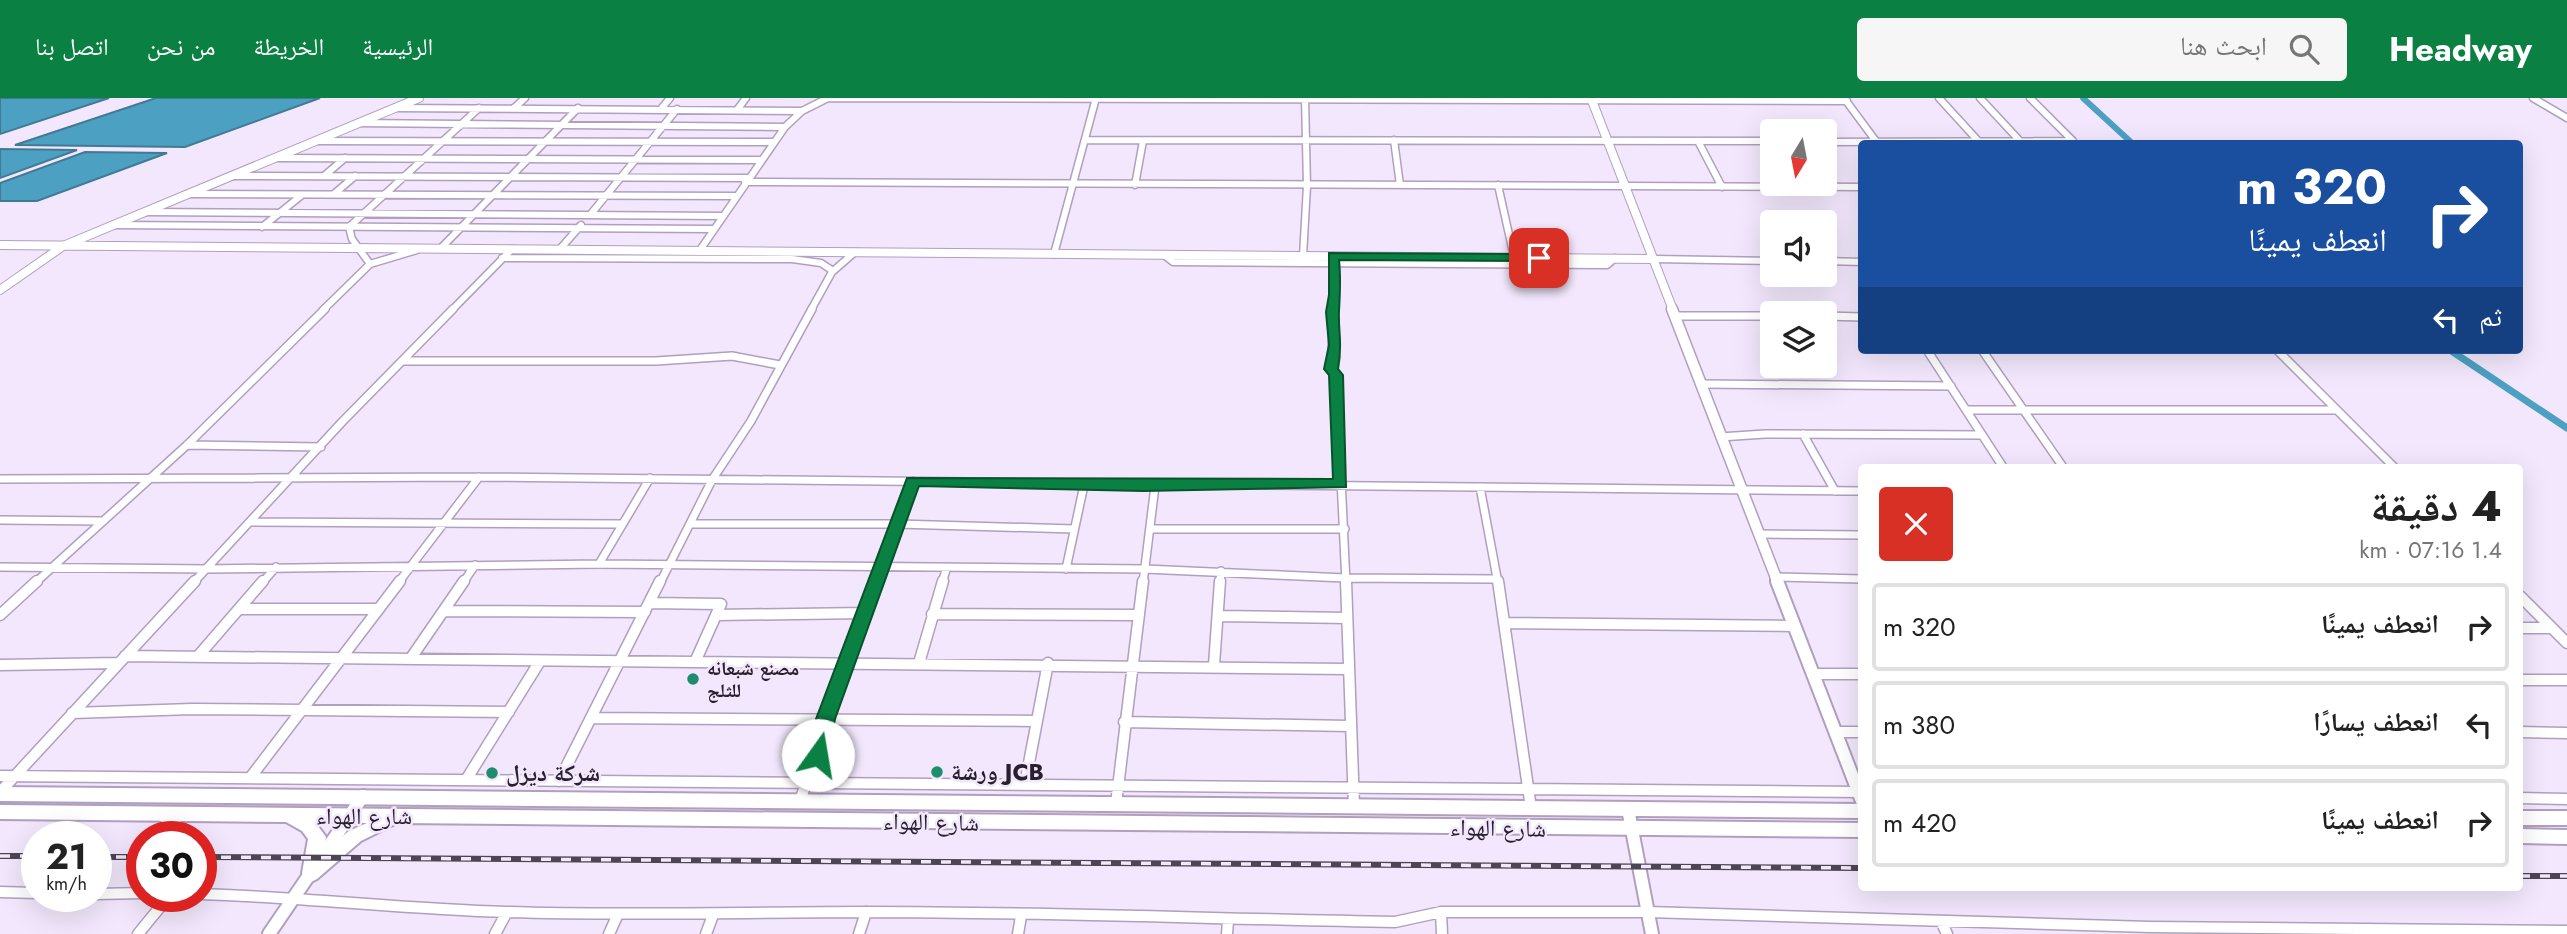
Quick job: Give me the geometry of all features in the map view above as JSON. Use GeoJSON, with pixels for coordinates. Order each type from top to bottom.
{"type":"FeatureCollection","features":[{"type":"Feature","properties":{"kind":"highway","name":"شارع الهواء"},"geometry":{"type":"LineString","coordinates":[[0,793],[1116,804],[1353,797],[1531,799],[1628,809],[1858,799]]}},
{"type":"Feature","properties":{"kind":"highway","name":"شارع الهواء"},"geometry":{"type":"LineString","coordinates":[[0,812],[1630,830],[1858,830]]}},
{"type":"Feature","properties":{"kind":"highway"},"geometry":{"type":"LineString","coordinates":[[290,816],[308,826],[317,837],[311,874]]}},
{"type":"Feature","properties":{"kind":"highway"},"geometry":{"type":"LineString","coordinates":[[311,874],[355,836],[399,816]]}},
{"type":"Feature","properties":{"kind":"highway"},"geometry":{"type":"LineString","coordinates":[[2523,818],[2567,818]]}},
{"type":"Feature","properties":{"kind":"highway"},"geometry":{"type":"LineString","coordinates":[[2523,836],[2567,837]]}},
{"type":"Feature","properties":{"kind":"street"},"geometry":{"type":"LineString","coordinates":[[0,290],[63,246],[419,98]]}},
{"type":"Feature","properties":{"kind":"street"},"geometry":{"type":"LineString","coordinates":[[514,108],[525,98]]}},
{"type":"Feature","properties":{"kind":"street"},"geometry":{"type":"LineString","coordinates":[[661,109],[670,98]]}},
{"type":"Feature","properties":{"kind":"street"},"geometry":{"type":"LineString","coordinates":[[737,110],[746,98]]}},
{"type":"Feature","properties":{"kind":"street"},"geometry":{"type":"LineString","coordinates":[[700,250],[785,127],[802,111],[828,98],[1845,100],[1875,140]]}},
{"type":"Feature","properties":{"kind":"street"},"geometry":{"type":"LineString","coordinates":[[1054,254],[1096,98]]}},
{"type":"Feature","properties":{"kind":"street"},"geometry":{"type":"LineString","coordinates":[[1939,98],[1977,140]]}},
{"type":"Feature","properties":{"kind":"street"},"geometry":{"type":"LineString","coordinates":[[1980,98],[2019,140]]}},
{"type":"Feature","properties":{"kind":"street"},"geometry":{"type":"LineString","coordinates":[[2030,98],[2072,140]]}},
{"type":"Feature","properties":{"kind":"street"},"geometry":{"type":"LineString","coordinates":[[2533,98],[2567,118]]}},
{"type":"Feature","properties":{"kind":"street"},"geometry":{"type":"LineString","coordinates":[[1303,256],[1307,186],[1305,99]]}},
{"type":"Feature","properties":{"kind":"street"},"geometry":{"type":"LineString","coordinates":[[1591,99],[1858,789]]}},
{"type":"Feature","properties":{"kind":"street"},"geometry":{"type":"LineString","coordinates":[[395,108],[802,111]]}},
{"type":"Feature","properties":{"kind":"street"},"geometry":{"type":"LineString","coordinates":[[349,227],[479,108]]}},
{"type":"Feature","properties":{"kind":"street"},"geometry":{"type":"LineString","coordinates":[[441,248],[578,108]]}},
{"type":"Feature","properties":{"kind":"street"},"geometry":{"type":"LineString","coordinates":[[560,249],[677,109]]}},
{"type":"Feature","properties":{"kind":"street"},"geometry":{"type":"LineString","coordinates":[[358,123],[785,127]]}},
{"type":"Feature","properties":{"kind":"street"},"geometry":{"type":"LineString","coordinates":[[596,141],[611,125]]}},
{"type":"Feature","properties":{"kind":"street"},"geometry":{"type":"LineString","coordinates":[[1086,140],[1760,142]]}},
{"type":"Feature","properties":{"kind":"street"},"geometry":{"type":"LineString","coordinates":[[1394,140],[1400,185]]}},
{"type":"Feature","properties":{"kind":"street"},"geometry":{"type":"LineString","coordinates":[[313,141],[774,142]]}},
{"type":"Feature","properties":{"kind":"street"},"geometry":{"type":"LineString","coordinates":[[1135,186],[1143,141]]}},
{"type":"Feature","properties":{"kind":"street"},"geometry":{"type":"LineString","coordinates":[[1698,141],[1722,187]]}},
{"type":"Feature","properties":{"kind":"street"},"geometry":{"type":"LineString","coordinates":[[1838,142],[1858,143]]}},
{"type":"Feature","properties":{"kind":"street"},"geometry":{"type":"LineString","coordinates":[[273,158],[761,160]]}},
{"type":"Feature","properties":{"kind":"street"},"geometry":{"type":"LineString","coordinates":[[324,176],[345,158]]}},
{"type":"Feature","properties":{"kind":"street"},"geometry":{"type":"LineString","coordinates":[[227,176],[621,176],[1135,186],[1858,187]]}},
{"type":"Feature","properties":{"kind":"street"},"geometry":{"type":"LineString","coordinates":[[334,194],[355,176]]}},
{"type":"Feature","properties":{"kind":"street"},"geometry":{"type":"LineString","coordinates":[[1498,185],[1514,257]]}},
{"type":"Feature","properties":{"kind":"street"},"geometry":{"type":"LineString","coordinates":[[184,194],[736,196]]}},
{"type":"Feature","properties":{"kind":"street"},"geometry":{"type":"LineString","coordinates":[[262,227],[302,195]]}},
{"type":"Feature","properties":{"kind":"street"},"geometry":{"type":"LineString","coordinates":[[140,212],[723,216]]}},
{"type":"Feature","properties":{"kind":"street"},"geometry":{"type":"LineString","coordinates":[[110,225],[714,229]]}},
{"type":"Feature","properties":{"kind":"street"},"geometry":{"type":"LineString","coordinates":[[349,227],[358,248],[370,264]]}},
{"type":"Feature","properties":{"kind":"street"},"geometry":{"type":"LineString","coordinates":[[0,245],[1303,256],[1592,266],[1610,264],[1615,258]]}},
{"type":"Feature","properties":{"kind":"street"},"geometry":{"type":"LineString","coordinates":[[0,615],[187,445],[370,264],[425,248]]}},
{"type":"Feature","properties":{"kind":"street"},"geometry":{"type":"LineString","coordinates":[[0,793],[321,447],[512,249]]}},
{"type":"Feature","properties":{"kind":"street"},"geometry":{"type":"LineString","coordinates":[[559,781],[712,480],[751,421],[832,271],[855,252]]}},
{"type":"Feature","properties":{"kind":"street"},"geometry":{"type":"LineString","coordinates":[[1164,255],[1173,262],[1514,257],[1760,261]]}},
{"type":"Feature","properties":{"kind":"street"},"geometry":{"type":"LineString","coordinates":[[502,258],[792,259],[821,263],[832,271]]}},
{"type":"Feature","properties":{"kind":"street"},"geometry":{"type":"LineString","coordinates":[[0,776],[1116,786],[1353,797],[1345,529],[1336,375],[1331,369],[1336,345],[1332,312],[1336,295],[1333,259]]}},
{"type":"Feature","properties":{"kind":"street"},"geometry":{"type":"LineString","coordinates":[[1837,261],[1858,262]]}},
{"type":"Feature","properties":{"kind":"street"},"geometry":{"type":"LineString","coordinates":[[1675,316],[1760,316]]}},
{"type":"Feature","properties":{"kind":"street"},"geometry":{"type":"LineString","coordinates":[[1837,316],[1858,317]]}},
{"type":"Feature","properties":{"kind":"street"},"geometry":{"type":"LineString","coordinates":[[1930,354],[2001,464]]}},
{"type":"Feature","properties":{"kind":"street"},"geometry":{"type":"LineString","coordinates":[[1985,354],[2061,464]]}},
{"type":"Feature","properties":{"kind":"street"},"geometry":{"type":"LineString","coordinates":[[2281,354],[2391,464]]}},
{"type":"Feature","properties":{"kind":"street"},"geometry":{"type":"LineString","coordinates":[[402,361],[656,361],[732,356],[780,365]]}},
{"type":"Feature","properties":{"kind":"street"},"geometry":{"type":"LineString","coordinates":[[1701,384],[1951,386]]}},
{"type":"Feature","properties":{"kind":"street"},"geometry":{"type":"LineString","coordinates":[[1967,410],[2337,410]]}},
{"type":"Feature","properties":{"kind":"street"},"geometry":{"type":"LineString","coordinates":[[1720,437],[1803,434],[1982,435]]}},
{"type":"Feature","properties":{"kind":"street"},"geometry":{"type":"LineString","coordinates":[[1803,434],[1835,491]]}},
{"type":"Feature","properties":{"kind":"street"},"geometry":{"type":"LineString","coordinates":[[187,445],[321,447]]}},
{"type":"Feature","properties":{"kind":"street"},"geometry":{"type":"LineString","coordinates":[[250,778],[479,477]]}},
{"type":"Feature","properties":{"kind":"street"},"geometry":{"type":"LineString","coordinates":[[599,565],[650,478]]}},
{"type":"Feature","properties":{"kind":"street"},"geometry":{"type":"LineString","coordinates":[[0,479],[650,478],[1155,486],[1341,484],[1858,491]]}},
{"type":"Feature","properties":{"kind":"street"},"geometry":{"type":"LineString","coordinates":[[800,801],[846,662],[913,481]]}},
{"type":"Feature","properties":{"kind":"street"},"geometry":{"type":"LineString","coordinates":[[1066,569],[1084,485]]}},
{"type":"Feature","properties":{"kind":"street"},"geometry":{"type":"LineString","coordinates":[[1116,804],[1116,786],[1155,486]]}},
{"type":"Feature","properties":{"kind":"street"},"geometry":{"type":"LineString","coordinates":[[1480,487],[1495,579],[1506,624],[1531,799],[1858,799]]}},
{"type":"Feature","properties":{"kind":"street"},"geometry":{"type":"LineString","coordinates":[[0,520],[103,521]]}},
{"type":"Feature","properties":{"kind":"street"},"geometry":{"type":"LineString","coordinates":[[252,522],[622,524]]}},
{"type":"Feature","properties":{"kind":"street"},"geometry":{"type":"LineString","coordinates":[[690,524],[898,524],[1074,529]]}},
{"type":"Feature","properties":{"kind":"street"},"geometry":{"type":"LineString","coordinates":[[1150,529],[1345,529]]}},
{"type":"Feature","properties":{"kind":"street"},"geometry":{"type":"LineString","coordinates":[[1758,534],[1858,535]]}},
{"type":"Feature","properties":{"kind":"street"},"geometry":{"type":"LineString","coordinates":[[0,567],[207,569],[410,565],[669,565],[946,570],[1145,569],[1345,578],[1495,579]]}},
{"type":"Feature","properties":{"kind":"street"},"geometry":{"type":"LineString","coordinates":[[411,658],[475,565]]}},
{"type":"Feature","properties":{"kind":"street"},"geometry":{"type":"LineString","coordinates":[[199,655],[276,567]]}},
{"type":"Feature","properties":{"kind":"street"},"geometry":{"type":"LineString","coordinates":[[919,663],[946,570]]}},
{"type":"Feature","properties":{"kind":"street"},"geometry":{"type":"LineString","coordinates":[[1214,665],[1220,571]]}},
{"type":"Feature","properties":{"kind":"street"},"geometry":{"type":"LineString","coordinates":[[1774,577],[1858,579]]}},
{"type":"Feature","properties":{"kind":"street"},"geometry":{"type":"LineString","coordinates":[[2523,599],[2567,643]]}},
{"type":"Feature","properties":{"kind":"street"},"geometry":{"type":"LineString","coordinates":[[444,611],[647,608],[721,604],[695,662]]}},
{"type":"Feature","properties":{"kind":"street"},"geometry":{"type":"LineString","coordinates":[[239,609],[377,609]]}},
{"type":"Feature","properties":{"kind":"street"},"geometry":{"type":"LineString","coordinates":[[717,615],[865,613]]}},
{"type":"Feature","properties":{"kind":"street"},"geometry":{"type":"LineString","coordinates":[[932,614],[1139,615]]}},
{"type":"Feature","properties":{"kind":"street"},"geometry":{"type":"LineString","coordinates":[[1218,616],[1347,618]]}},
{"type":"Feature","properties":{"kind":"street"},"geometry":{"type":"LineString","coordinates":[[1506,624],[1793,626]]}},
{"type":"Feature","properties":{"kind":"street"},"geometry":{"type":"LineString","coordinates":[[2523,628],[2552,628]]}},
{"type":"Feature","properties":{"kind":"street"},"geometry":{"type":"LineString","coordinates":[[0,665],[199,655],[540,661],[1132,664],[1348,669]]}},
{"type":"Feature","properties":{"kind":"street"},"geometry":{"type":"LineString","coordinates":[[466,780],[540,661]]}},
{"type":"Feature","properties":{"kind":"street"},"geometry":{"type":"LineString","coordinates":[[1025,785],[1048,663]]}},
{"type":"Feature","properties":{"kind":"street"},"geometry":{"type":"LineString","coordinates":[[1812,674],[1858,674]]}},
{"type":"Feature","properties":{"kind":"street"},"geometry":{"type":"LineString","coordinates":[[2523,680],[2567,680]]}},
{"type":"Feature","properties":{"kind":"street"},"geometry":{"type":"LineString","coordinates":[[72,713],[301,709],[509,712]]}},
{"type":"Feature","properties":{"kind":"street"},"geometry":{"type":"LineString","coordinates":[[592,718],[1037,721]]}},
{"type":"Feature","properties":{"kind":"street"},"geometry":{"type":"LineString","coordinates":[[1124,722],[1349,726]]}},
{"type":"Feature","properties":{"kind":"street"},"geometry":{"type":"LineString","coordinates":[[1836,732],[1858,732]]}},
{"type":"Feature","properties":{"kind":"street"},"geometry":{"type":"LineString","coordinates":[[2523,732],[2567,733]]}},
{"type":"Feature","properties":{"kind":"street"},"geometry":{"type":"LineString","coordinates":[[270,934],[363,796]]}},
{"type":"Feature","properties":{"kind":"street"},"geometry":{"type":"LineString","coordinates":[[2523,798],[2567,799]]}},
{"type":"Feature","properties":{"kind":"street"},"geometry":{"type":"LineString","coordinates":[[1628,809],[1652,934]]}},
{"type":"Feature","properties":{"kind":"street"},"geometry":{"type":"LineString","coordinates":[[154,812],[171,821]]}},
{"type":"Feature","properties":{"kind":"street"},"geometry":{"type":"LineString","coordinates":[[0,892],[21,893]]}},
{"type":"Feature","properties":{"kind":"street"},"geometry":{"type":"LineString","coordinates":[[217,895],[295,897],[374,906],[618,914],[866,912],[1228,921],[1395,922],[1441,912],[1648,912],[2152,931],[2567,931]]}},
{"type":"Feature","properties":{"kind":"street"},"geometry":{"type":"LineString","coordinates":[[138,934],[156,912]]}},
{"type":"Feature","properties":{"kind":"street"},"geometry":{"type":"LineString","coordinates":[[495,934],[507,912]]}},
{"type":"Feature","properties":{"kind":"street"},"geometry":{"type":"LineString","coordinates":[[859,934],[866,912]]}},
{"type":"Feature","properties":{"kind":"street"},"geometry":{"type":"LineString","coordinates":[[1441,912],[1442,934]]}},
{"type":"Feature","properties":{"kind":"street"},"geometry":{"type":"LineString","coordinates":[[609,934],[618,914]]}},
{"type":"Feature","properties":{"kind":"street"},"geometry":{"type":"LineString","coordinates":[[706,934],[713,915]]}},
{"type":"Feature","properties":{"kind":"street"},"geometry":{"type":"LineString","coordinates":[[1018,934],[1021,916]]}},
{"type":"Feature","properties":{"kind":"street"},"geometry":{"type":"LineString","coordinates":[[1227,934],[1228,921]]}},
{"type":"Feature","properties":{"kind":"street"},"geometry":{"type":"LineString","coordinates":[[1941,921],[1947,934]]}},
{"type":"Feature","properties":{"kind":"water"},"geometry":{"type":"Polygon","coordinates":[[[0,98],[109,98],[0,134],[0,98]]]}},
{"type":"Feature","properties":{"kind":"water"},"geometry":{"type":"Polygon","coordinates":[[[156,98],[320,98],[185,147],[15,145],[156,98]]]}},
{"type":"Feature","properties":{"kind":"water"},"geometry":{"type":"Polygon","coordinates":[[[0,149],[77,150],[0,178],[0,149]]]}},
{"type":"Feature","properties":{"kind":"water"},"geometry":{"type":"Polygon","coordinates":[[[85,152],[167,153],[37,201],[0,201],[0,183],[85,152]]]}},
{"type":"Feature","properties":{"kind":"waterway"},"geometry":{"type":"LineString","coordinates":[[2083,98],[2129,140]]}},
{"type":"Feature","properties":{"kind":"waterway"},"geometry":{"type":"LineString","coordinates":[[2456,354],[2567,428]]}},
{"type":"Feature","properties":{"kind":"railway"},"geometry":{"type":"LineString","coordinates":[[0,856],[21,856]]}},
{"type":"Feature","properties":{"kind":"railway"},"geometry":{"type":"LineString","coordinates":[[112,857],[126,857]]}},
{"type":"Feature","properties":{"kind":"railway"},"geometry":{"type":"LineString","coordinates":[[217,857],[1858,868]]}},
{"type":"Feature","properties":{"kind":"railway"},"geometry":{"type":"LineString","coordinates":[[2523,876],[2567,876]]}},
{"type":"Feature","properties":{"kind":"place","name":"مصنع شبعانه للثلج"},"geometry":{"type":"Point","coordinates":[693,679]}},
{"type":"Feature","properties":{"kind":"place","name":"ورشة JCB"},"geometry":{"type":"Point","coordinates":[937,772]}},
{"type":"Feature","properties":{"kind":"place","name":"شركة ديزل"},"geometry":{"type":"Point","coordinates":[492,773]}},
{"type":"Feature","properties":{"kind":"route"},"geometry":{"type":"LineString","coordinates":[[818,755],[826,719],[913,481],[1143,486],[1341,484],[1336,375],[1331,369],[1336,345],[1332,312],[1336,295],[1333,256],[1539,258]]}}]}
